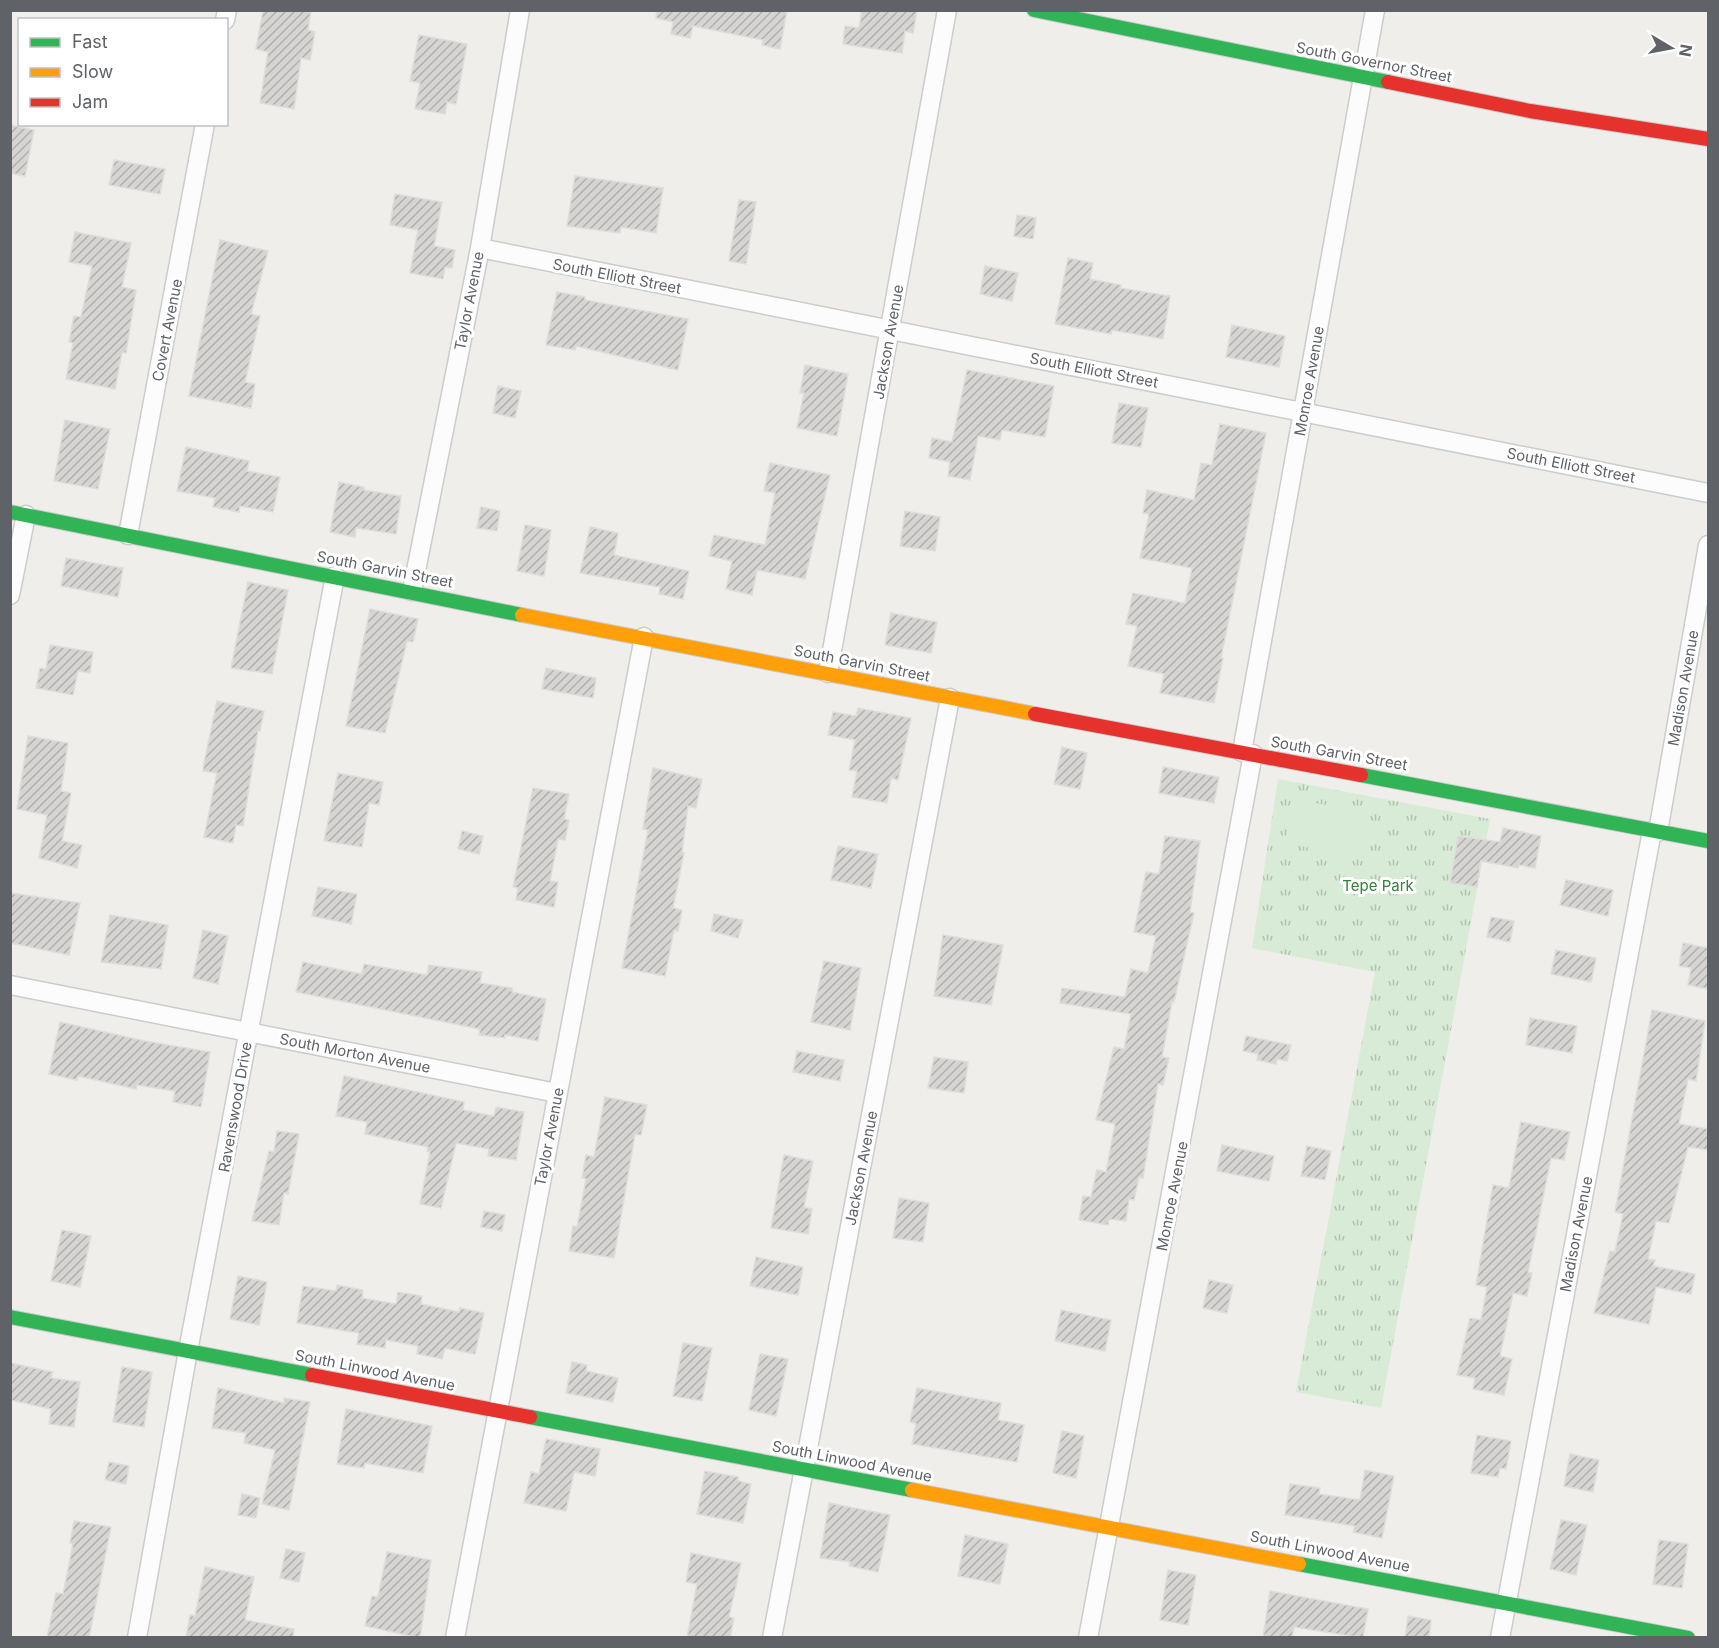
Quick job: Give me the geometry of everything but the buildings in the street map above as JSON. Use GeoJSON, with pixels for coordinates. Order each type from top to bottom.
{"type":"FeatureCollection","features":[{"type":"Feature","properties":{"kind":"street","name":"Taylor Avenue"},"geometry":{"type":"LineString","coordinates":[[412,591],[480,248],[520,10]]}},
{"type":"Feature","properties":{"kind":"street","name":"Jackson Avenue"},"geometry":{"type":"LineString","coordinates":[[828,673],[947,10]]}},
{"type":"Feature","properties":{"kind":"street","name":"South Governor Street"},"geometry":{"type":"LineString","coordinates":[[1035,10],[1530,111],[1708,139]]}},
{"type":"Feature","properties":{"kind":"street","name":"Monroe Avenue"},"geometry":{"type":"LineString","coordinates":[[1088,1638],[1248,753],[1303,411],[1375,10]]}},
{"type":"Feature","properties":{"kind":"street","name":"Covert Avenue"},"geometry":{"type":"LineString","coordinates":[[128,535],[205,126]]}},
{"type":"Feature","properties":{"kind":"street","name":"South Elliott Street"},"geometry":{"type":"LineString","coordinates":[[480,248],[1708,493]]}},
{"type":"Feature","properties":{"kind":"street","name":"South Garvin Street"},"geometry":{"type":"LineString","coordinates":[[18,513],[950,698],[1708,842]]}},
{"type":"Feature","properties":{"kind":"street"},"geometry":{"type":"LineString","coordinates":[[10,596],[18,513]]}},
{"type":"Feature","properties":{"kind":"street","name":"Madison Avenue"},"geometry":{"type":"LineString","coordinates":[[1500,1638],[1708,545]]}},
{"type":"Feature","properties":{"kind":"street","name":"Ravenswood Drive"},"geometry":{"type":"LineString","coordinates":[[137,1638],[188,1351],[334,576]]}},
{"type":"Feature","properties":{"kind":"street","name":"Taylor Avenue"},"geometry":{"type":"LineString","coordinates":[[455,1638],[644,637]]}},
{"type":"Feature","properties":{"kind":"street","name":"Jackson Avenue"},"geometry":{"type":"LineString","coordinates":[[772,1638],[950,698]]}},
{"type":"Feature","properties":{"kind":"street","name":"South Morton Avenue"},"geometry":{"type":"LineString","coordinates":[[10,985],[558,1093]]}},
{"type":"Feature","properties":{"kind":"street","name":"South Linwood Avenue"},"geometry":{"type":"LineString","coordinates":[[10,1317],[1688,1638]]}},
{"type":"Feature","properties":{"kind":"green space","name":"Tepe Park"},"geometry":{"type":"Polygon","coordinates":[[[1278,779],[1490,819],[1381,1408],[1296,1392],[1375,972],[1252,948],[1278,779]]]}},
{"type":"Feature","properties":{"kind":"green space"},"geometry":{"type":"Polygon","coordinates":[[[1292,799],[1369,812],[1362,858],[1285,843],[1292,799]]]}},
{"type":"Feature","properties":{"kind":"traffic: fast"},"geometry":{"type":"LineString","coordinates":[[1034,10],[1388,82]]}},
{"type":"Feature","properties":{"kind":"traffic: fast"},"geometry":{"type":"LineString","coordinates":[[10,512],[522,615]]}},
{"type":"Feature","properties":{"kind":"traffic: fast"},"geometry":{"type":"LineString","coordinates":[[1361,775],[1708,841]]}},
{"type":"Feature","properties":{"kind":"traffic: fast"},"geometry":{"type":"LineString","coordinates":[[10,1317],[312,1375]]}},
{"type":"Feature","properties":{"kind":"traffic: fast"},"geometry":{"type":"LineString","coordinates":[[530,1417],[912,1490]]}},
{"type":"Feature","properties":{"kind":"traffic: fast"},"geometry":{"type":"LineString","coordinates":[[1299,1564],[1688,1638]]}},
{"type":"Feature","properties":{"kind":"traffic: slow"},"geometry":{"type":"LineString","coordinates":[[522,615],[1035,714]]}},
{"type":"Feature","properties":{"kind":"traffic: slow"},"geometry":{"type":"LineString","coordinates":[[912,1490],[1299,1564]]}},
{"type":"Feature","properties":{"kind":"traffic: jam"},"geometry":{"type":"LineString","coordinates":[[1388,82],[1530,111],[1708,139]]}},
{"type":"Feature","properties":{"kind":"traffic: jam"},"geometry":{"type":"LineString","coordinates":[[1035,714],[1361,775]]}},
{"type":"Feature","properties":{"kind":"traffic: jam"},"geometry":{"type":"LineString","coordinates":[[312,1375],[530,1417]]}}]}
